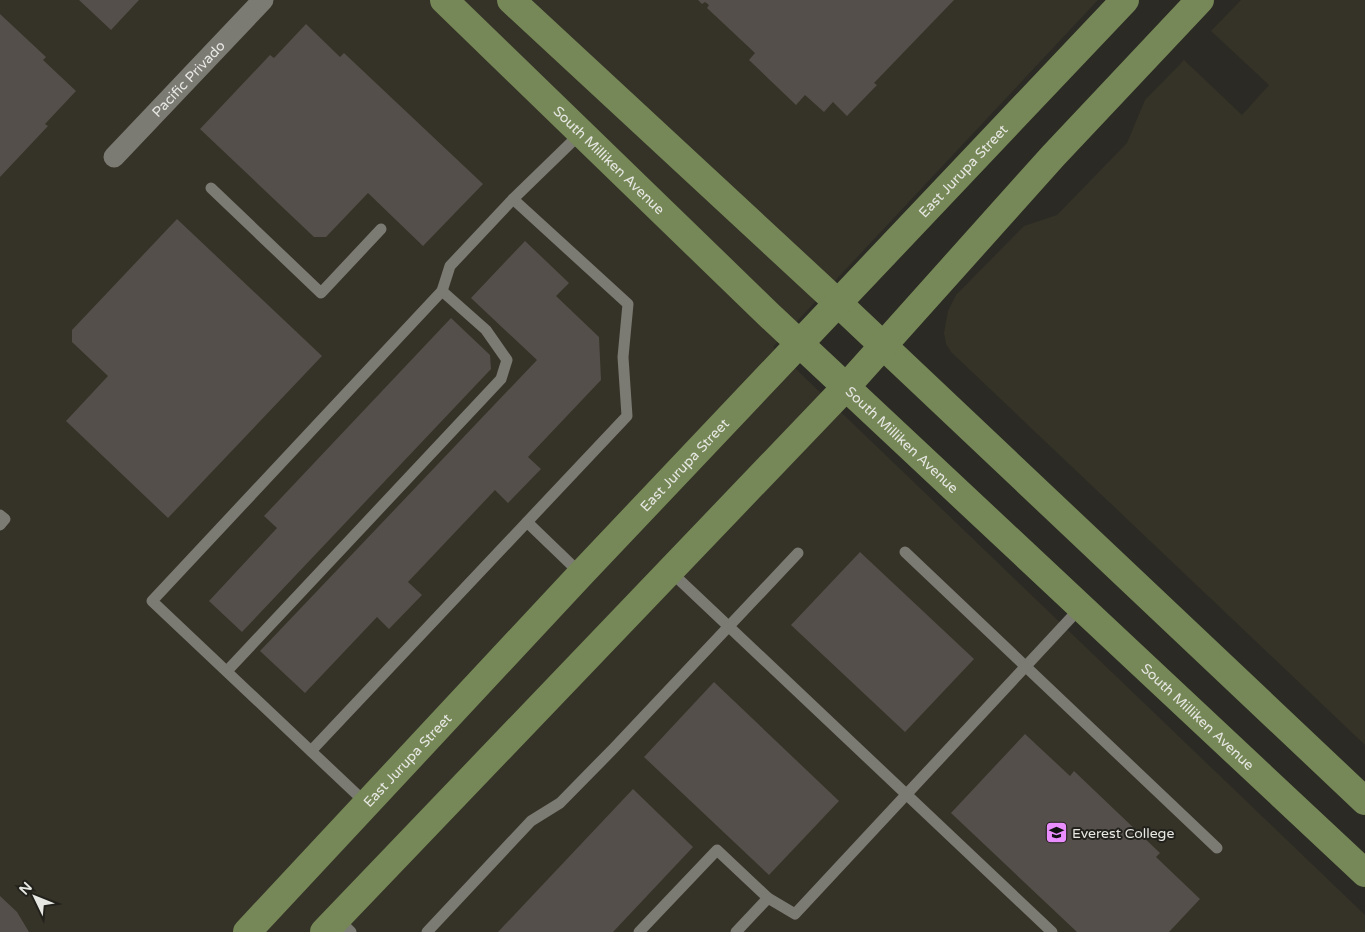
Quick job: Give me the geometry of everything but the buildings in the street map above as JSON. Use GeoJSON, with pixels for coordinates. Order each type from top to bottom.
{"type":"FeatureCollection","features":[{"type":"Feature","properties":{"kind":"main road","name":"South Milliken Avenue"},"geometry":{"type":"LineString","coordinates":[[444,0],[800,344],[1365,873]]}},
{"type":"Feature","properties":{"kind":"main road"},"geometry":{"type":"LineString","coordinates":[[511,0],[838,303],[1365,802]]}},
{"type":"Feature","properties":{"kind":"main road","name":"East Jurupa Street"},"geometry":{"type":"LineString","coordinates":[[247,932],[581,574],[1125,0]]}},
{"type":"Feature","properties":{"kind":"main road"},"geometry":{"type":"LineString","coordinates":[[337,927],[670,571],[846,387],[1053,156],[1200,0]]}},
{"type":"Feature","properties":{"kind":"street","name":"Pacific Privado"},"geometry":{"type":"LineString","coordinates":[[114,158],[263,0]]}},
{"type":"Feature","properties":{"kind":"lane"},"geometry":{"type":"LineString","coordinates":[[367,804],[152,601],[442,291],[450,266],[513,199],[581,133]]}},
{"type":"Feature","properties":{"kind":"lane"},"geometry":{"type":"LineString","coordinates":[[211,188],[321,293],[380,229]]}},
{"type":"Feature","properties":{"kind":"lane"},"geometry":{"type":"LineString","coordinates":[[311,751],[627,416],[623,357],[628,304],[513,199]]}},
{"type":"Feature","properties":{"kind":"lane"},"geometry":{"type":"LineString","coordinates":[[227,671],[501,380],[507,360],[486,330],[442,291]]}},
{"type":"Feature","properties":{"kind":"lane"},"geometry":{"type":"LineString","coordinates":[[0,514],[5,519],[0,525]]}},
{"type":"Feature","properties":{"kind":"lane"},"geometry":{"type":"LineString","coordinates":[[527,522],[581,574]]}},
{"type":"Feature","properties":{"kind":"lane"},"geometry":{"type":"LineString","coordinates":[[427,932],[531,821],[560,803],[798,552]]}},
{"type":"Feature","properties":{"kind":"lane"},"geometry":{"type":"LineString","coordinates":[[905,552],[1217,848]]}},
{"type":"Feature","properties":{"kind":"lane"},"geometry":{"type":"LineString","coordinates":[[670,571],[1052,932]]}},
{"type":"Feature","properties":{"kind":"lane"},"geometry":{"type":"LineString","coordinates":[[639,932],[717,850],[768,898],[795,914],[907,796],[1081,607]]}},
{"type":"Feature","properties":{"kind":"lane"},"geometry":{"type":"LineString","coordinates":[[736,932],[768,898]]}},
{"type":"Feature","properties":{"kind":"shaded area"},"geometry":{"type":"Polygon","coordinates":[[[0,0],[1098,0],[773,347],[1365,915],[1365,932],[0,932],[0,0]]]}},
{"type":"Feature","properties":{"kind":"shaded area"},"geometry":{"type":"Polygon","coordinates":[[[1241,0],[1365,0],[1365,745],[951,352],[946,344],[944,333],[948,311],[956,295],[1024,226],[1057,215],[1127,143],[1145,100],[1184,60],[1242,115],[1269,85],[1211,31],[1241,0]]]}},
{"type":"Feature","properties":{"kind":"place","name":"Everest College"},"geometry":{"type":"Point","coordinates":[1056,833]}}]}
